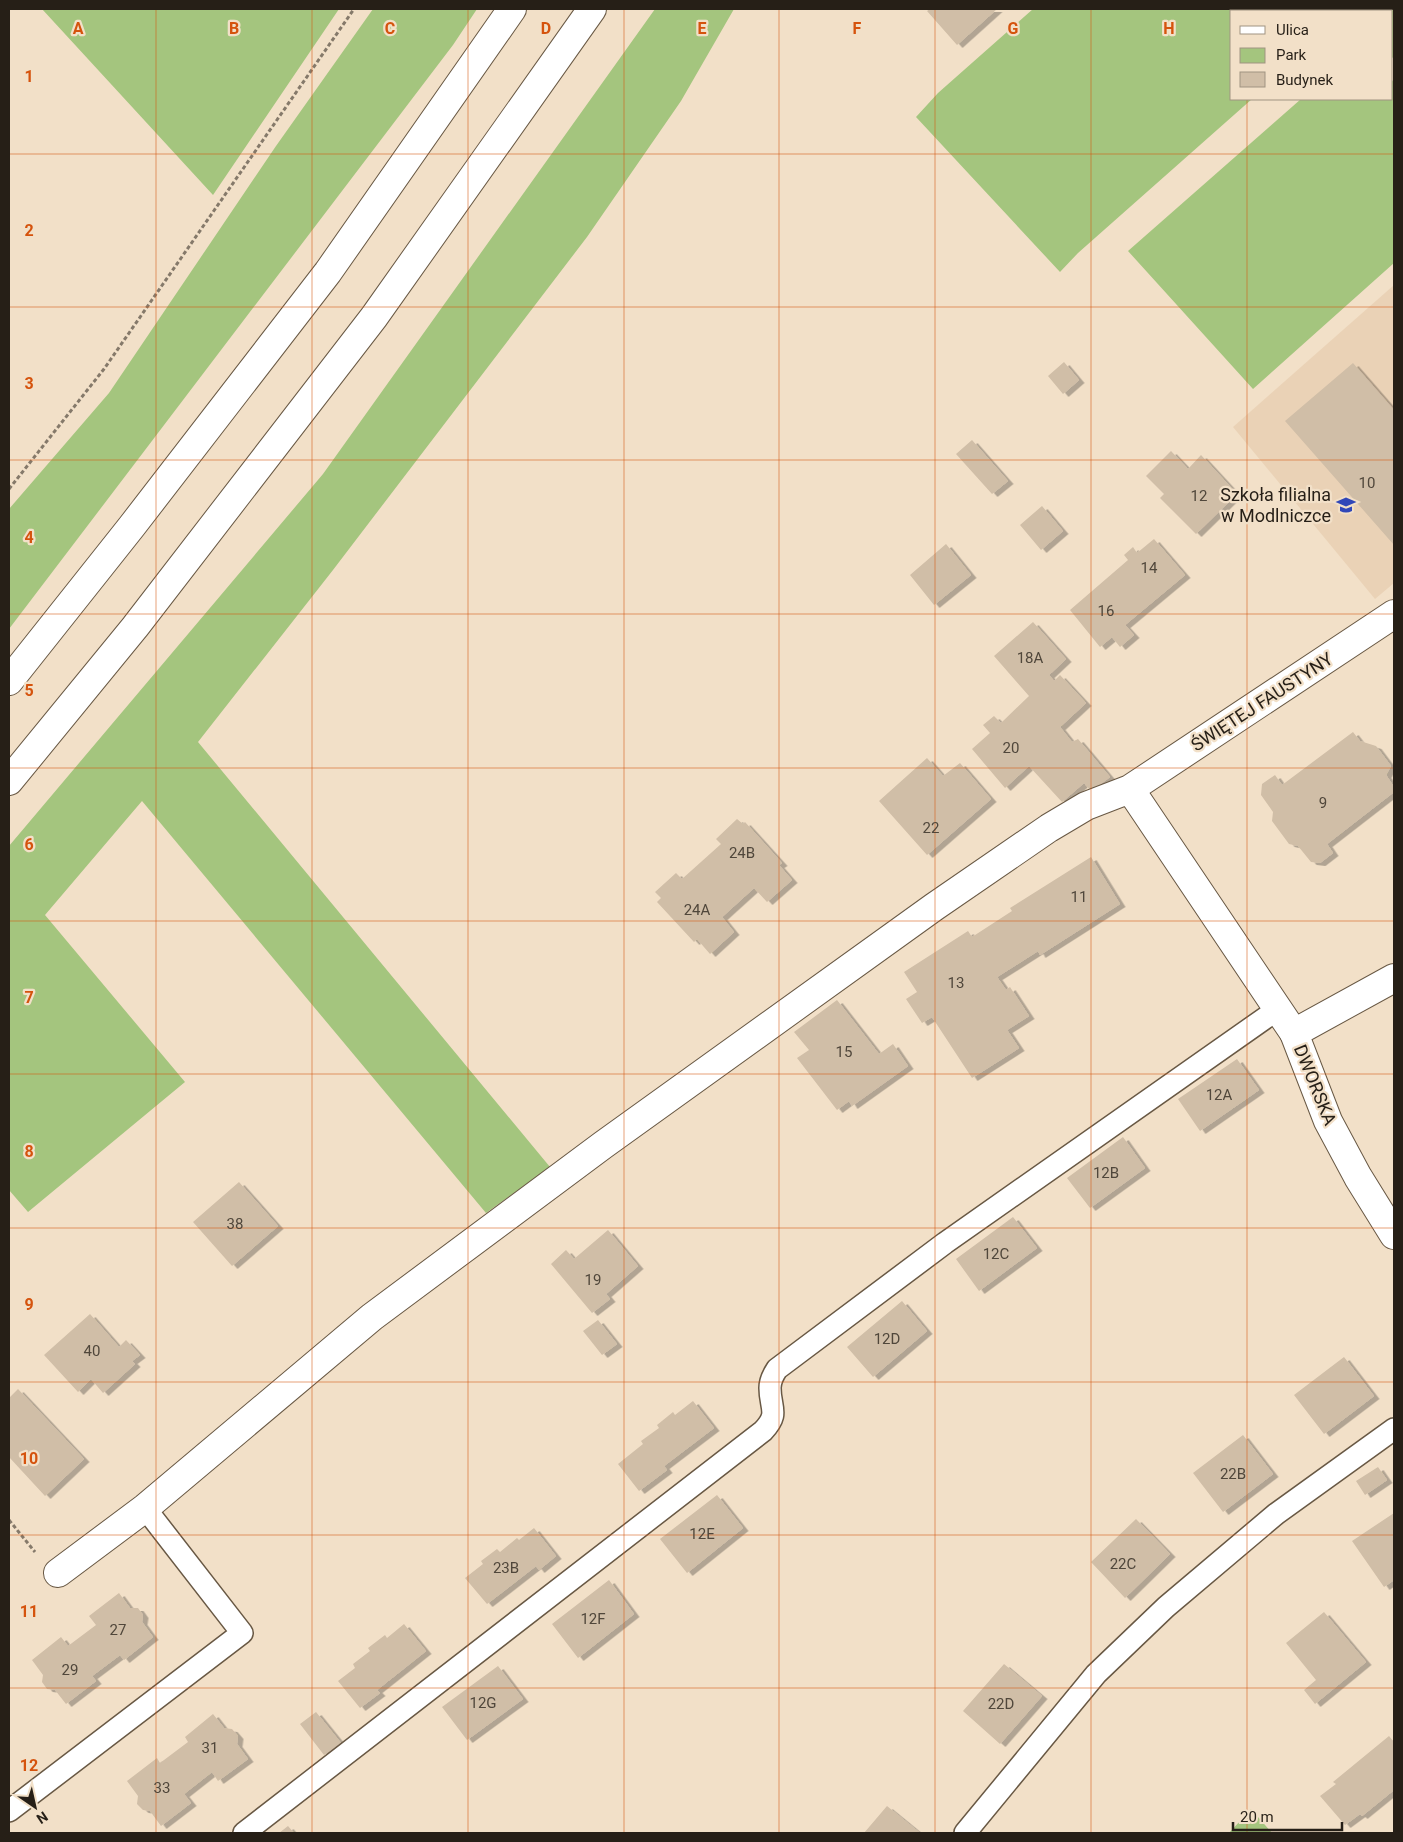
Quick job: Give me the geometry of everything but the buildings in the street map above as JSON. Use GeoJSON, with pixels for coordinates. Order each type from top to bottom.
{"type":"FeatureCollection","features":[{"type":"Feature","properties":{"kind":"main road"},"geometry":{"type":"LineString","coordinates":[[9,681],[132,526],[328,272],[512,9]]}},
{"type":"Feature","properties":{"kind":"main road"},"geometry":{"type":"LineString","coordinates":[[9,781],[135,627],[374,317],[592,9]]}},
{"type":"Feature","properties":{"kind":"main road","name":"ŚWIĘTEJ FAUSTYNY"},"geometry":{"type":"LineString","coordinates":[[58,1573],[145,1508],[372,1317],[603,1145],[934,907],[1049,828],[1086,806],[1130,790],[1394,614]]}},
{"type":"Feature","properties":{"kind":"main road"},"geometry":{"type":"LineString","coordinates":[[1130,790],[1294,1033]]}},
{"type":"Feature","properties":{"kind":"main road","name":"DWORSKA"},"geometry":{"type":"LineString","coordinates":[[1394,978],[1294,1033],[1328,1121],[1358,1177],[1394,1235]]}},
{"type":"Feature","properties":{"kind":"lane"},"geometry":{"type":"LineString","coordinates":[[244,1833],[763,1430],[771,1422],[774,1413],[770,1389],[771,1379],[777,1369],[945,1243],[1278,1009]]}},
{"type":"Feature","properties":{"kind":"lane"},"geometry":{"type":"LineString","coordinates":[[965,1833],[1096,1674],[1166,1607],[1276,1514],[1394,1429]]}},
{"type":"Feature","properties":{"kind":"lane"},"geometry":{"type":"LineString","coordinates":[[9,1811],[242,1633],[145,1508]]}},
{"type":"Feature","properties":{"kind":"path"},"geometry":{"type":"LineString","coordinates":[[9,489],[104,369],[354,9]]}},
{"type":"Feature","properties":{"kind":"path"},"geometry":{"type":"LineString","coordinates":[[9,1520],[33,1550],[58,1573]]}},
{"type":"Feature","properties":{"kind":"shaded area","name":"Szkoła filialna w Modlniczce"},"geometry":{"type":"Polygon","coordinates":[[[1394,285],[1394,583],[1375,599],[1233,427],[1394,285]]]}},
{"type":"Feature","properties":{"kind":"green space"},"geometry":{"type":"Polygon","coordinates":[[[42,9],[339,9],[213,195],[42,9]]]}},
{"type":"Feature","properties":{"kind":"green space"},"geometry":{"type":"Polygon","coordinates":[[[373,9],[477,9],[453,45],[9,629],[9,509],[109,393],[276,146],[373,9]]]}},
{"type":"Feature","properties":{"kind":"green space"},"geometry":{"type":"Polygon","coordinates":[[[655,9],[734,9],[681,101],[587,237],[333,570],[198,742],[550,1167],[486,1213],[142,801],[45,915],[185,1082],[28,1212],[9,1190],[9,846],[323,474],[655,9]]]}},
{"type":"Feature","properties":{"kind":"green space"},"geometry":{"type":"Polygon","coordinates":[[[1033,9],[1394,9],[1394,60],[1393,10],[1230,10],[1230,100],[1251,100],[1078,253],[1060,272],[916,117],[938,93],[1033,9]]]}},
{"type":"Feature","properties":{"kind":"green space"},"geometry":{"type":"Polygon","coordinates":[[[1393,82],[1394,83],[1394,263],[1253,389],[1128,251],[1300,100],[1393,100],[1393,82]]]}},
{"type":"Feature","properties":{"kind":"green space"},"geometry":{"type":"Polygon","coordinates":[[[1251,1809],[1272,1833],[1229,1833],[1251,1809]]]}},
{"type":"Feature","properties":{"kind":"place","name":"Szkoła filialna w Modlniczce"},"geometry":{"type":"Point","coordinates":[1346,505]}}]}
